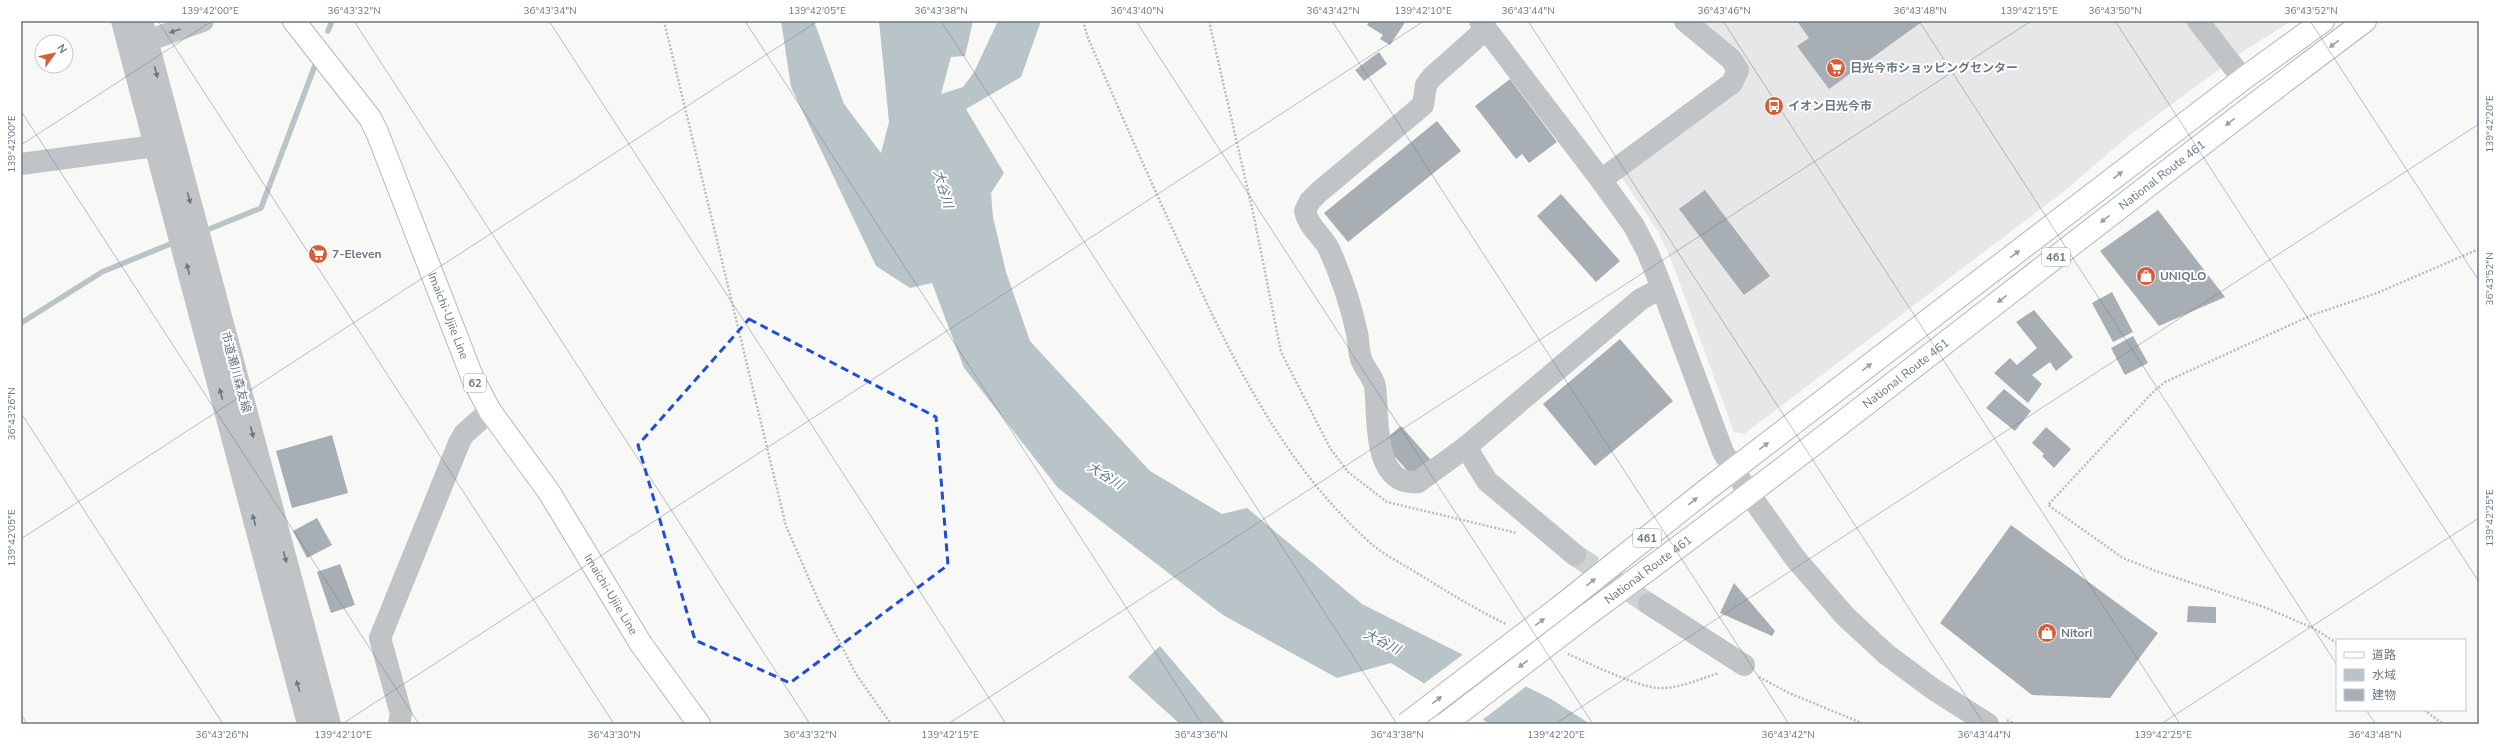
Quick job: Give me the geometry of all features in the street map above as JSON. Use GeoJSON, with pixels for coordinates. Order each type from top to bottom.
{"type":"FeatureCollection","features":[{"type":"Feature","properties":{"kind":"main road","name":"Imaichi-Ujiie Line"},"geometry":{"type":"LineString","coordinates":[[294,21],[370,118],[377,132],[470,372],[490,411],[549,492],[641,644],[699,724]]}},
{"type":"Feature","properties":{"kind":"main road","name":"National Route 461"},"geometry":{"type":"LineString","coordinates":[[1406,724],[1561,606],[1733,470],[2243,79],[2323,21]]}},
{"type":"Feature","properties":{"kind":"main road","name":"National Route 461"},"geometry":{"type":"LineString","coordinates":[[1445,724],[1587,615],[1750,495],[2258,101],[2365,21]]}},
{"type":"Feature","properties":{"kind":"street","name":"市道瀬川森友線"},"geometry":{"type":"LineString","coordinates":[[122,21],[308,724]]}},
{"type":"Feature","properties":{"kind":"street"},"geometry":{"type":"LineString","coordinates":[[145,31],[203,21]]}},
{"type":"Feature","properties":{"kind":"street"},"geometry":{"type":"LineString","coordinates":[[1601,180],[1732,83],[1736,76],[1738,70],[1731,59],[1685,21]]}},
{"type":"Feature","properties":{"kind":"street"},"geometry":{"type":"LineString","coordinates":[[2198,21],[2243,79]]}},
{"type":"Feature","properties":{"kind":"street"},"geometry":{"type":"LineString","coordinates":[[1662,288],[1642,299],[1466,447],[1418,482],[1409,483],[1399,478],[1387,465],[1378,438],[1374,385],[1362,359],[1348,296],[1327,245],[1306,218],[1305,211],[1310,201],[1319,192],[1423,105],[1426,85],[1482,26],[1601,180],[1634,226],[1648,253],[1662,288],[1715,434],[1733,470],[1750,495],[1822,590],[1868,637],[1908,672],[1996,721]]}},
{"type":"Feature","properties":{"kind":"street","name":"市道瀬川森友線"},"geometry":{"type":"LineString","coordinates":[[145,31],[330,724]]}},
{"type":"Feature","properties":{"kind":"street"},"geometry":{"type":"LineString","coordinates":[[21,164],[155,146]]}},
{"type":"Feature","properties":{"kind":"street"},"geometry":{"type":"LineString","coordinates":[[399,724],[401,714],[380,638],[459,443],[464,434],[490,411]]}},
{"type":"Feature","properties":{"kind":"street"},"geometry":{"type":"LineString","coordinates":[[1466,447],[1487,480],[1575,555]]}},
{"type":"Feature","properties":{"kind":"street"},"geometry":{"type":"LineString","coordinates":[[1649,604],[1744,665]]}},
{"type":"Feature","properties":{"kind":"path"},"geometry":{"type":"LineString","coordinates":[[664,21],[786,526],[819,602],[856,674],[891,724]]}},
{"type":"Feature","properties":{"kind":"path"},"geometry":{"type":"LineString","coordinates":[[1083,21],[1088,38],[1129,134],[1220,333],[1254,398],[1288,448],[1334,506],[1367,540],[1476,610],[1512,627]]}},
{"type":"Feature","properties":{"kind":"path"},"geometry":{"type":"LineString","coordinates":[[1210,21],[1254,217],[1281,352],[1330,448],[1348,472],[1387,502],[1519,534]]}},
{"type":"Feature","properties":{"kind":"path"},"geometry":{"type":"LineString","coordinates":[[2336,642],[2307,625],[2264,607],[2156,571],[2123,558],[2048,505],[2155,390],[2165,382],[2312,315],[2377,293],[2479,249]]}},
{"type":"Feature","properties":{"kind":"path"},"geometry":{"type":"LineString","coordinates":[[1562,651],[1634,681],[1657,688],[1678,686],[1744,665],[1758,677],[1789,693],[1864,724]]}},
{"type":"Feature","properties":{"kind":"path"},"geometry":{"type":"LineString","coordinates":[[2425,711],[2443,724]]}},
{"type":"Feature","properties":{"kind":"path"},"geometry":{"type":"LineString","coordinates":[[1996,721],[2015,724]]}},
{"type":"Feature","properties":{"kind":"highlighted area"},"geometry":{"type":"Polygon","coordinates":[[[749,319],[936,417],[948,565],[790,683],[695,640],[638,445],[749,319]]]}},
{"type":"Feature","properties":{"kind":"shaded area"},"geometry":{"type":"Polygon","coordinates":[[[1692,21],[2291,21],[2244,51],[2126,138],[2063,192],[1744,434],[1734,432],[1672,262],[1658,231],[1622,178],[1743,86],[1692,21]]]}},
{"type":"Feature","properties":{"kind":"water","name":"大谷川"},"geometry":{"type":"Polygon","coordinates":[[[781,21],[814,21],[844,104],[881,153],[889,122],[879,21],[973,21],[965,56],[951,57],[941,94],[963,87],[974,72],[998,21],[1041,21],[1021,77],[966,109],[1004,173],[991,193],[993,217],[1006,272],[1030,341],[1150,471],[1222,514],[1247,508],[1362,604],[1551,699],[1590,724],[1490,724],[1391,663],[1337,678],[1223,615],[1058,488],[964,368],[932,283],[910,288],[876,266],[791,87],[781,21]]]}},
{"type":"Feature","properties":{"kind":"water"},"geometry":{"type":"Polygon","coordinates":[[[1160,646],[1226,724],[1180,724],[1128,677],[1160,646]]]}},
{"type":"Feature","properties":{"kind":"pier"},"geometry":{"type":"Polygon","coordinates":[[[1465,653],[1528,685],[1481,721],[1422,685],[1465,653]]]}},
{"type":"Feature","properties":{"kind":"building"},"geometry":{"type":"Polygon","coordinates":[[[1370,21],[1406,21],[1390,45],[1380,39],[1383,35],[1367,25],[1370,21]]]}},
{"type":"Feature","properties":{"kind":"building","name":"日光今市ショッピングセンター"},"geometry":{"type":"Polygon","coordinates":[[[1797,21],[1923,21],[1829,89],[1797,46],[1809,38],[1797,21]]]}},
{"type":"Feature","properties":{"kind":"building"},"geometry":{"type":"Polygon","coordinates":[[[1379,52],[1387,64],[1364,81],[1355,70],[1379,52]]]}},
{"type":"Feature","properties":{"kind":"building"},"geometry":{"type":"Polygon","coordinates":[[[1510,79],[1557,142],[1529,163],[1522,154],[1516,159],[1475,106],[1510,79]]]}},
{"type":"Feature","properties":{"kind":"building"},"geometry":{"type":"Polygon","coordinates":[[[1437,121],[1461,151],[1348,242],[1324,213],[1437,121]]]}},
{"type":"Feature","properties":{"kind":"building"},"geometry":{"type":"Polygon","coordinates":[[[1705,190],[1770,276],[1744,295],[1679,209],[1705,190]]]}},
{"type":"Feature","properties":{"kind":"building"},"geometry":{"type":"Polygon","coordinates":[[[1561,194],[1620,261],[1596,282],[1537,216],[1561,194]]]}},
{"type":"Feature","properties":{"kind":"building"},"geometry":{"type":"Polygon","coordinates":[[[2158,210],[2225,297],[2159,326],[2100,251],[2158,210]]]}},
{"type":"Feature","properties":{"kind":"building"},"geometry":{"type":"Polygon","coordinates":[[[2112,292],[2133,332],[2113,342],[2092,303],[2112,292]]]}},
{"type":"Feature","properties":{"kind":"building"},"geometry":{"type":"Polygon","coordinates":[[[2034,310],[2073,357],[2056,371],[2050,362],[2032,375],[2042,384],[2028,403],[1994,373],[2010,358],[2017,365],[2037,348],[2016,322],[2034,310]]]}},
{"type":"Feature","properties":{"kind":"building"},"geometry":{"type":"Polygon","coordinates":[[[2133,336],[2148,363],[2125,375],[2111,348],[2133,336]]]}},
{"type":"Feature","properties":{"kind":"building"},"geometry":{"type":"Polygon","coordinates":[[[1620,339],[1673,401],[1595,466],[1543,404],[1620,339]]]}},
{"type":"Feature","properties":{"kind":"building"},"geometry":{"type":"Polygon","coordinates":[[[2004,389],[2031,411],[2015,431],[1986,408],[2004,389]]]}},
{"type":"Feature","properties":{"kind":"building"},"geometry":{"type":"Polygon","coordinates":[[[1401,426],[1431,460],[1412,476],[1382,442],[1401,426]]]}},
{"type":"Feature","properties":{"kind":"building"},"geometry":{"type":"Polygon","coordinates":[[[2046,427],[2071,449],[2054,468],[2042,456],[2044,454],[2032,443],[2046,427]]]}},
{"type":"Feature","properties":{"kind":"building"},"geometry":{"type":"Polygon","coordinates":[[[332,435],[348,493],[292,508],[276,451],[332,435]]]}},
{"type":"Feature","properties":{"kind":"building"},"geometry":{"type":"Polygon","coordinates":[[[317,518],[332,545],[307,558],[293,531],[317,518]]]}},
{"type":"Feature","properties":{"kind":"building"},"geometry":{"type":"Polygon","coordinates":[[[2011,525],[2158,633],[2110,698],[2032,695],[1940,623],[2011,525]]]}},
{"type":"Feature","properties":{"kind":"building"},"geometry":{"type":"Polygon","coordinates":[[[340,564],[355,605],[331,613],[317,572],[340,564]]]}},
{"type":"Feature","properties":{"kind":"building"},"geometry":{"type":"Polygon","coordinates":[[[1734,583],[1775,631],[1772,636],[1720,613],[1734,583]]]}},
{"type":"Feature","properties":{"kind":"building"},"geometry":{"type":"Polygon","coordinates":[[[2188,606],[2216,607],[2216,623],[2187,622],[2188,606]]]}},
{"type":"Feature","properties":{"kind":"waterway"},"geometry":{"type":"LineString","coordinates":[[328,31],[332,21]]}},
{"type":"Feature","properties":{"kind":"waterway"},"geometry":{"type":"LineString","coordinates":[[202,232],[261,208],[317,60]]}},
{"type":"Feature","properties":{"kind":"waterway"},"geometry":{"type":"LineString","coordinates":[[21,323],[102,272],[175,242]]}},
{"type":"Feature","properties":{"kind":"tunnel"},"geometry":{"type":"LineString","coordinates":[[1575,555],[1649,604]]}},
{"type":"Feature","properties":{"kind":"place","name":"日光今市ショッピングセンター"},"geometry":{"type":"Point","coordinates":[1836,68]}},
{"type":"Feature","properties":{"kind":"place","name":"イオン日光今市"},"geometry":{"type":"Point","coordinates":[1774,106]}},
{"type":"Feature","properties":{"kind":"place","name":"7-Eleven"},"geometry":{"type":"Point","coordinates":[318,254]}},
{"type":"Feature","properties":{"kind":"place","name":"UNIQLO"},"geometry":{"type":"Point","coordinates":[2146,276]}},
{"type":"Feature","properties":{"kind":"place","name":"Nitori"},"geometry":{"type":"Point","coordinates":[2047,633]}}]}
